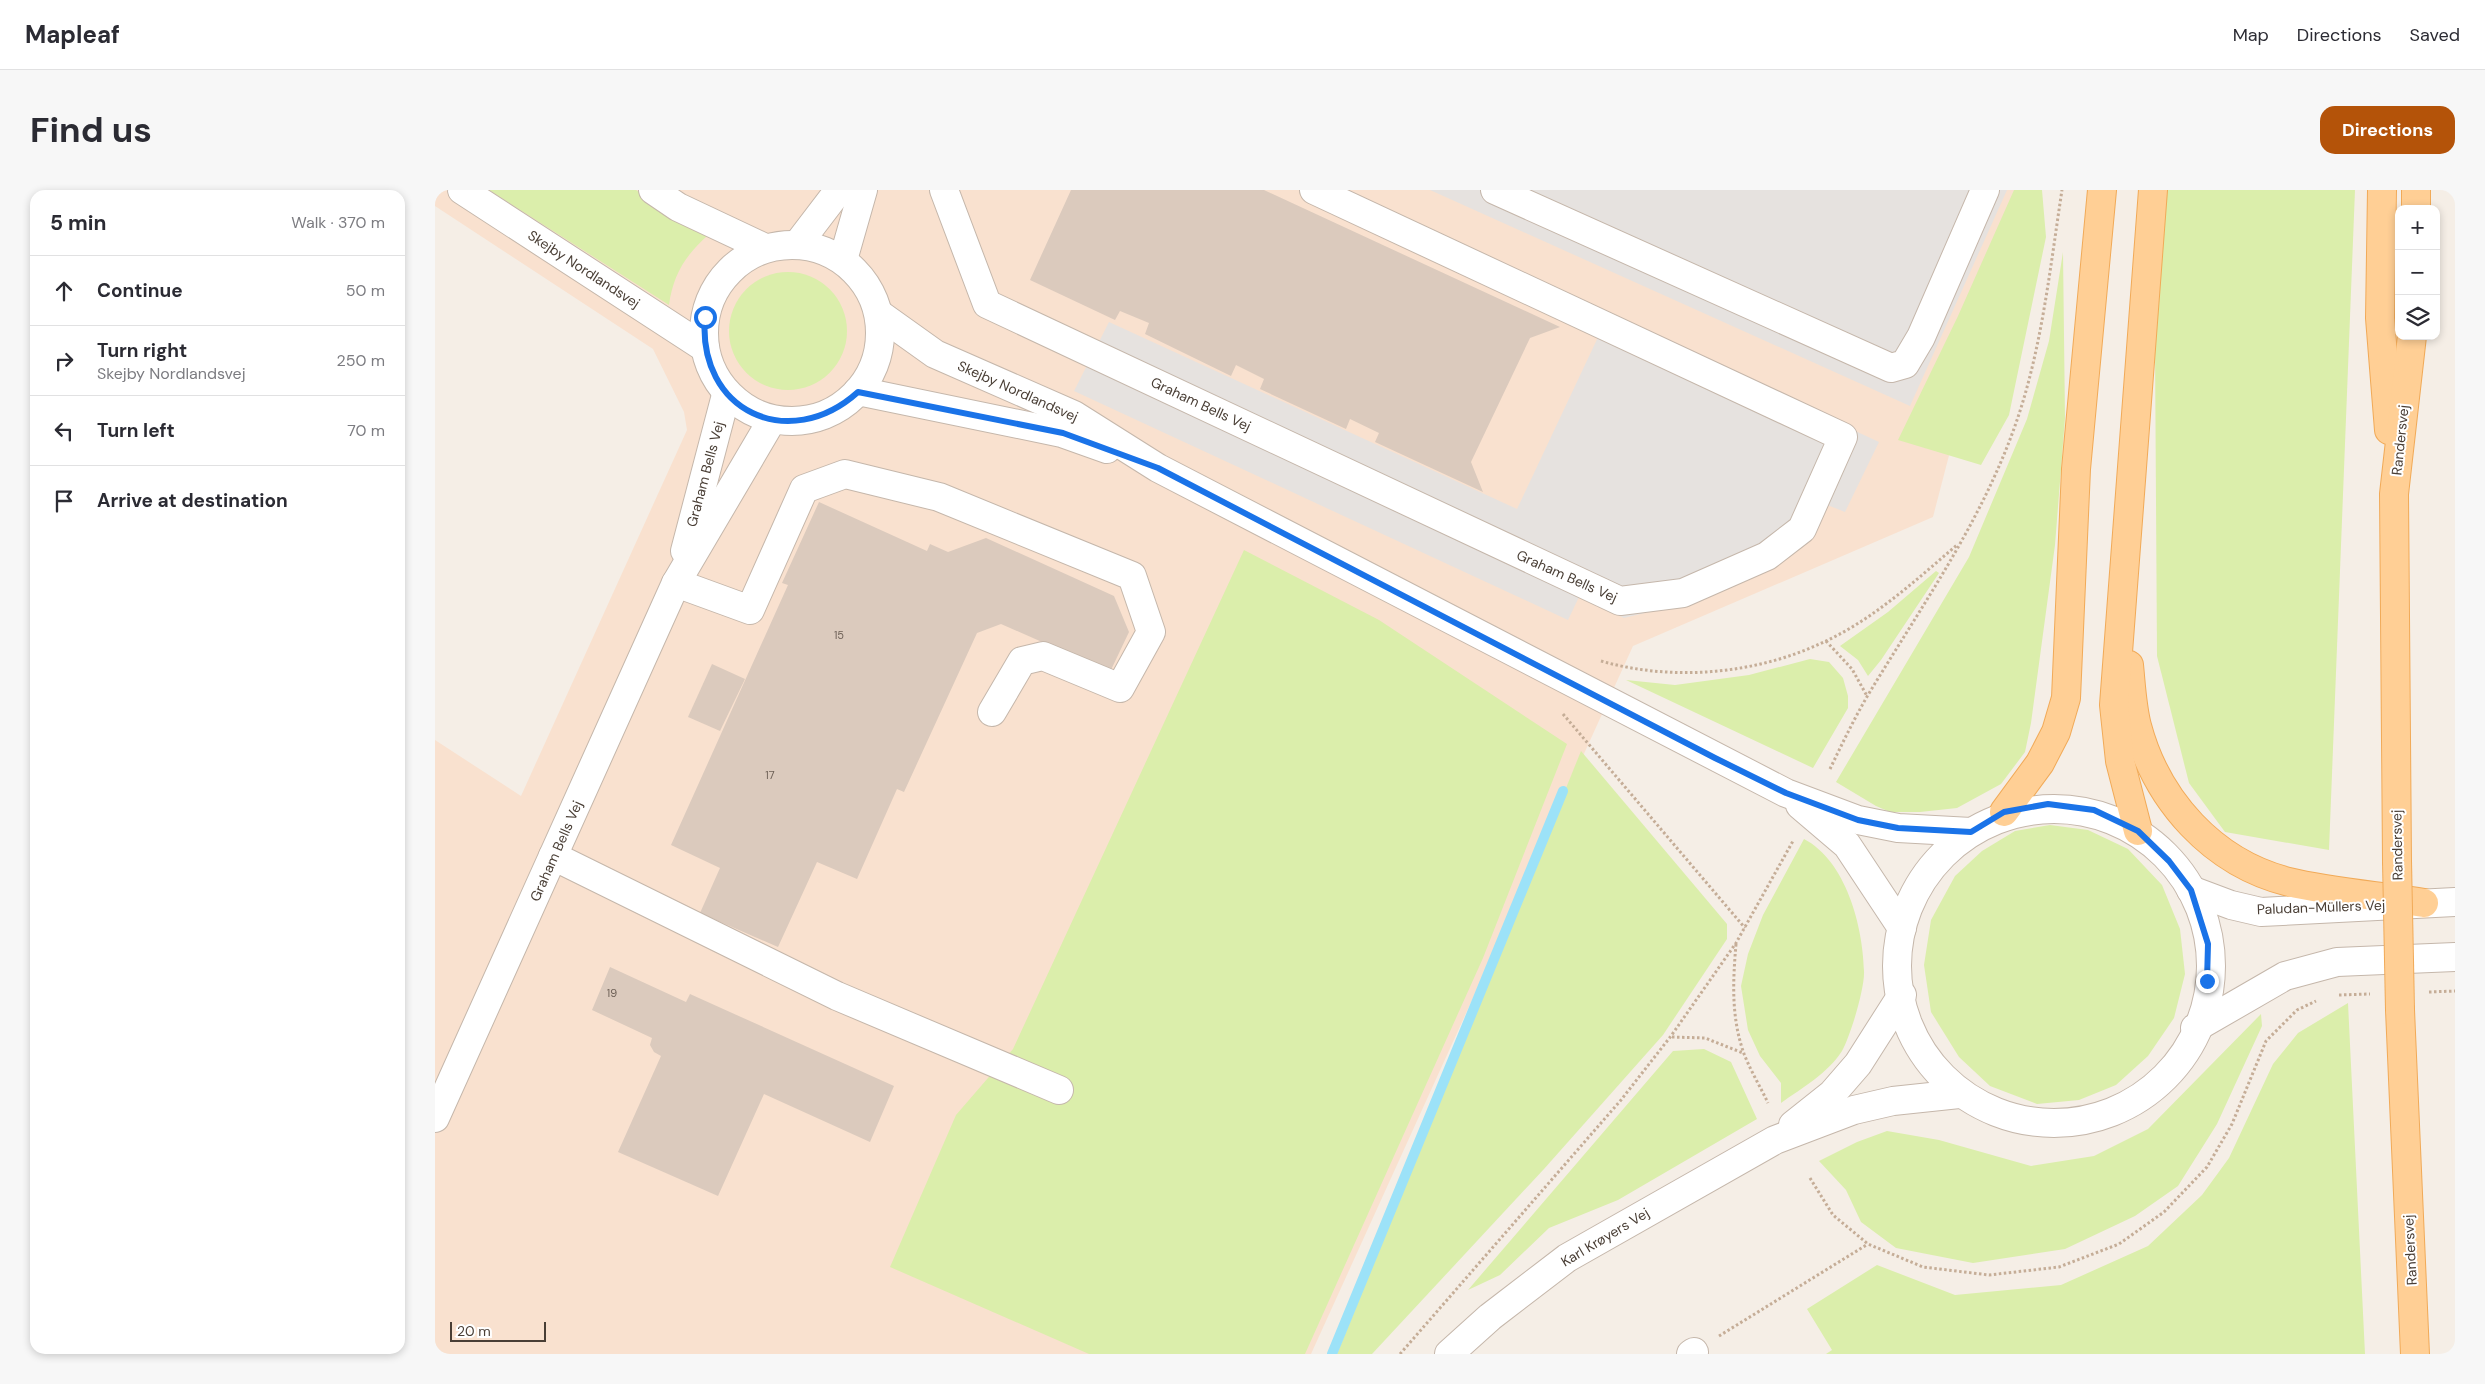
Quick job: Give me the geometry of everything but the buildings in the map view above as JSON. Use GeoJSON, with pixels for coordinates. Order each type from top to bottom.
{"type":"FeatureCollection","features":[{"type":"Feature","properties":{"kind":"main road"},"geometry":{"type":"LineString","coordinates":[[2004,812],[2040,763],[2056,732],[2066,698],[2076,469],[2102,190]]}},
{"type":"Feature","properties":{"kind":"main road"},"geometry":{"type":"LineString","coordinates":[[2138,831],[2120,761],[2114,705],[2122,620],[2153,190]]}},
{"type":"Feature","properties":{"kind":"main road"},"geometry":{"type":"LineString","coordinates":[[2382,190],[2380,318],[2394,494]]}},
{"type":"Feature","properties":{"kind":"main road"},"geometry":{"type":"LineString","coordinates":[[2416,190],[2416,205]]}},
{"type":"Feature","properties":{"kind":"main road","name":"Randersvej"},"geometry":{"type":"LineString","coordinates":[[2412,340],[2394,494],[2400,1010],[2415,1354]]}},
{"type":"Feature","properties":{"kind":"main road"},"geometry":{"type":"LineString","coordinates":[[2122,620],[2137,725],[2150,760],[2176,807],[2202,836],[2235,861],[2289,882],[2425,903]]}},
{"type":"Feature","properties":{"kind":"street","name":"Skejby Nordlandsvej"},"geometry":{"type":"LineString","coordinates":[[462,190],[705,348]]}},
{"type":"Feature","properties":{"kind":"street"},"geometry":{"type":"LineString","coordinates":[[653,190],[678,207],[765,248]]}},
{"type":"Feature","properties":{"kind":"street"},"geometry":{"type":"LineString","coordinates":[[797,245],[839,190]]}},
{"type":"Feature","properties":{"kind":"street"},"geometry":{"type":"LineString","coordinates":[[843,260],[863,190]]}},
{"type":"Feature","properties":{"kind":"street","name":"Graham Bells Vej"},"geometry":{"type":"LineString","coordinates":[[944,190],[987,304],[1619,601],[1683,593],[1767,556],[1802,529],[1843,437],[1313,190]]}},
{"type":"Feature","properties":{"kind":"street"},"geometry":{"type":"LineString","coordinates":[[1495,190],[1891,368],[1905,364],[1921,337],[1985,190]]}},
{"type":"Feature","properties":{"kind":"street"},"geometry":{"type":"LineString","coordinates":[[797,245],[821,250],[843,260],[866,284],[879,314],[879,347],[875,363],[858,392],[828,414],[810,419],[772,420],[749,411],[726,394],[709,365],[705,348],[705,317],[716,287],[737,263],[765,248],[797,245]]}},
{"type":"Feature","properties":{"kind":"street","name":"Skejby Nordlandsvej"},"geometry":{"type":"LineString","coordinates":[[879,314],[935,354],[1074,415],[1158,468],[1786,793],[1858,820],[1898,828],[1971,832]]}},
{"type":"Feature","properties":{"kind":"street","name":"Skejby Nordlandsvej"},"geometry":{"type":"LineString","coordinates":[[858,392],[1063,433],[1158,468]]}},
{"type":"Feature","properties":{"kind":"street","name":"Graham Bells Vej"},"geometry":{"type":"LineString","coordinates":[[676,584],[726,394]]}},
{"type":"Feature","properties":{"kind":"street","name":"Graham Bells Vej"},"geometry":{"type":"LineString","coordinates":[[435,1118],[676,584],[772,420]]}},
{"type":"Feature","properties":{"kind":"street"},"geometry":{"type":"LineString","coordinates":[[676,584],[750,610],[804,489],[845,474],[939,496],[1132,576],[1151,632],[1121,688],[1043,656],[1022,660],[991,712]]}},
{"type":"Feature","properties":{"kind":"street","name":"Skejby Nordlandsvej"},"geometry":{"type":"LineString","coordinates":[[1786,793],[1847,845],[1902,928]]}},
{"type":"Feature","properties":{"kind":"street"},"geometry":{"type":"LineString","coordinates":[[2048,804],[2094,810],[2138,831],[2169,861],[2191,890],[2208,944],[2207,981],[2195,1028],[2176,1066],[2149,1095],[2105,1119],[2061,1127],[2010,1119],[1959,1094],[1924,1051],[1902,995],[1898,968],[1902,928],[1921,887],[1935,865],[1971,832],[2004,812],[2048,804]]}},
{"type":"Feature","properties":{"kind":"street"},"geometry":{"type":"LineString","coordinates":[[553,856],[837,996],[1059,1090]]}},
{"type":"Feature","properties":{"kind":"street","name":"Paludan-Müllers Vej"},"geometry":{"type":"LineString","coordinates":[[2191,890],[2231,905],[2261,912],[2455,902]]}},
{"type":"Feature","properties":{"kind":"street"},"geometry":{"type":"LineString","coordinates":[[2195,1028],[2285,976],[2337,962],[2455,957]]}},
{"type":"Feature","properties":{"kind":"street","name":"Karl Krøyers Vej"},"geometry":{"type":"LineString","coordinates":[[1775,1140],[1832,1094],[1858,1064],[1902,995]]}},
{"type":"Feature","properties":{"kind":"street","name":"Karl Krøyers Vej"},"geometry":{"type":"LineString","coordinates":[[1449,1354],[1490,1317],[1567,1258],[1775,1140],[1854,1110],[1893,1101],[1959,1094]]}},
{"type":"Feature","properties":{"kind":"path"},"geometry":{"type":"LineString","coordinates":[[1829,768],[1868,696],[1936,588],[1989,487],[2016,424],[2040,340],[2062,190]]}},
{"type":"Feature","properties":{"kind":"path"},"geometry":{"type":"LineString","coordinates":[[1596,659],[1669,673],[1731,670],[1772,662],[1826,641],[1897,596],[1959,542]]}},
{"type":"Feature","properties":{"kind":"path"},"geometry":{"type":"LineString","coordinates":[[1826,641],[1852,669],[1868,696]]}},
{"type":"Feature","properties":{"kind":"path"},"geometry":{"type":"LineString","coordinates":[[1559,710],[1745,928]]}},
{"type":"Feature","properties":{"kind":"path"},"geometry":{"type":"LineString","coordinates":[[1400,1354],[1621,1100],[1671,1036],[1736,943],[1793,841]]}},
{"type":"Feature","properties":{"kind":"path"},"geometry":{"type":"LineString","coordinates":[[1736,943],[1733,1004],[1736,1028],[1743,1053],[1768,1103]]}},
{"type":"Feature","properties":{"kind":"path"},"geometry":{"type":"LineString","coordinates":[[2426,992],[2455,991]]}},
{"type":"Feature","properties":{"kind":"path"},"geometry":{"type":"LineString","coordinates":[[2338,995],[2377,994]]}},
{"type":"Feature","properties":{"kind":"path"},"geometry":{"type":"LineString","coordinates":[[1810,1178],[1833,1215],[1868,1244],[1923,1267],[1989,1275],[2059,1267],[2119,1244],[2164,1212],[2207,1166],[2232,1124],[2266,1041],[2297,1010],[2321,999]]}},
{"type":"Feature","properties":{"kind":"path"},"geometry":{"type":"LineString","coordinates":[[1671,1036],[1705,1038],[1743,1053]]}},
{"type":"Feature","properties":{"kind":"path"},"geometry":{"type":"LineString","coordinates":[[1692,1353],[1868,1244]]}},
{"type":"Feature","properties":{"kind":"shaded area"},"geometry":{"type":"Polygon","coordinates":[[[435,190],[2018,190],[1933,517],[1633,646],[1311,1354],[435,1354],[435,740],[521,796],[687,430],[684,412],[653,349],[435,206],[435,190]]]}},
{"type":"Feature","properties":{"kind":"shaded area"},"geometry":{"type":"Polygon","coordinates":[[[1430,190],[2007,190],[1910,406],[1430,190]]]}},
{"type":"Feature","properties":{"kind":"shaded area"},"geometry":{"type":"Polygon","coordinates":[[[1608,316],[1879,442],[1845,512],[1825,504],[1686,603],[1624,618],[1579,597],[1568,620],[1074,391],[1109,322],[1517,509],[1608,316]]]}},
{"type":"Feature","properties":{"kind":"green space"},"geometry":{"type":"Polygon","coordinates":[[[489,190],[636,190],[707,236],[692,251],[681,267],[674,284],[669,305],[489,190]]]}},
{"type":"Feature","properties":{"kind":"green space"},"geometry":{"type":"Polygon","coordinates":[[[2014,190],[2042,190],[2046,237],[2009,415],[1981,465],[1898,440],[1958,316],[2014,190]]]}},
{"type":"Feature","properties":{"kind":"green space"},"geometry":{"type":"Polygon","coordinates":[[[2154,190],[2355,190],[2329,850],[2225,832],[2189,783],[2157,656],[2154,190]]]}},
{"type":"Feature","properties":{"kind":"green space"},"geometry":{"type":"Polygon","coordinates":[[[2063,252],[2065,418],[2055,545],[2031,723],[2025,752],[2001,784],[1957,808],[1920,812],[1890,812],[1876,806],[1836,782],[1969,557],[2027,419],[2049,341],[2063,252]]]}},
{"type":"Feature","properties":{"kind":"green space"},"geometry":{"type":"Polygon","coordinates":[[[788,272],[810,277],[821,282],[837,298],[842,309],[847,331],[842,353],[837,364],[821,380],[810,385],[788,390],[766,385],[755,380],[739,364],[734,353],[729,331],[734,309],[739,298],[755,282],[766,277],[788,272]]]}},
{"type":"Feature","properties":{"kind":"green space"},"geometry":{"type":"Polygon","coordinates":[[[1244,550],[1379,620],[1567,744],[1483,958],[1305,1354],[1089,1354],[890,1267],[956,1115],[1013,1049],[1244,550]]]}},
{"type":"Feature","properties":{"kind":"green space"},"geometry":{"type":"Polygon","coordinates":[[[1936,571],[1939,573],[1881,660],[1868,676],[1858,660],[1840,646],[1888,612],[1936,571]]]}},
{"type":"Feature","properties":{"kind":"green space"},"geometry":{"type":"Polygon","coordinates":[[[1810,659],[1829,662],[1843,678],[1848,696],[1848,708],[1813,768],[1626,680],[1675,685],[1749,675],[1810,659]]]}},
{"type":"Feature","properties":{"kind":"green space"},"geometry":{"type":"Polygon","coordinates":[[[1581,751],[1727,924],[1727,939],[1663,1035],[1544,1169],[1372,1354],[1337,1354],[1581,751]]]}},
{"type":"Feature","properties":{"kind":"green space"},"geometry":{"type":"Polygon","coordinates":[[[2050,825],[2088,830],[2128,849],[2162,885],[2180,929],[2185,974],[2174,1018],[2148,1056],[2116,1085],[2079,1100],[2037,1104],[1990,1086],[1959,1057],[1931,1012],[1924,965],[1931,920],[1955,876],[1982,851],[2015,831],[2050,825]]]}},
{"type":"Feature","properties":{"kind":"green space"},"geometry":{"type":"Polygon","coordinates":[[[1804,839],[1819,849],[1831,863],[1849,896],[1860,934],[1864,979],[1849,1035],[1842,1051],[1822,1073],[1781,1103],[1781,1083],[1760,1056],[1748,1030],[1741,986],[1748,954],[1763,915],[1804,839]]]}},
{"type":"Feature","properties":{"kind":"green space"},"geometry":{"type":"Polygon","coordinates":[[[2348,1003],[2365,1354],[1826,1354],[1832,1350],[1807,1309],[1877,1265],[1955,1295],[2061,1285],[2148,1246],[2202,1195],[2229,1158],[2273,1064],[2298,1033],[2348,1003]]]}},
{"type":"Feature","properties":{"kind":"green space"},"geometry":{"type":"Polygon","coordinates":[[[2261,1014],[2262,1026],[2217,1124],[2178,1186],[2135,1216],[2065,1249],[1973,1263],[1896,1248],[1861,1222],[1846,1190],[1819,1161],[1857,1142],[1887,1131],[1939,1140],[2031,1166],[2094,1156],[2148,1129],[2261,1014]]]}},
{"type":"Feature","properties":{"kind":"green space"},"geometry":{"type":"Polygon","coordinates":[[[1704,1049],[1731,1062],[1757,1119],[1618,1200],[1549,1228],[1500,1275],[1468,1290],[1673,1051],[1704,1049]]]}},
{"type":"Feature","properties":{"kind":"waterway"},"geometry":{"type":"LineString","coordinates":[[1332,1354],[1563,791]]}},
{"type":"Feature","properties":{"kind":"route"},"geometry":{"type":"LineString","coordinates":[[705,317],[705,348],[709,365],[726,394],[749,411],[772,420],[792,421],[810,419],[828,414],[858,392],[1063,433],[1158,468],[1715,758],[1786,793],[1858,820],[1898,828],[1971,832],[2004,812],[2048,804],[2094,810],[2138,831],[2169,861],[2191,890],[2208,944],[2207,981]]}}]}
